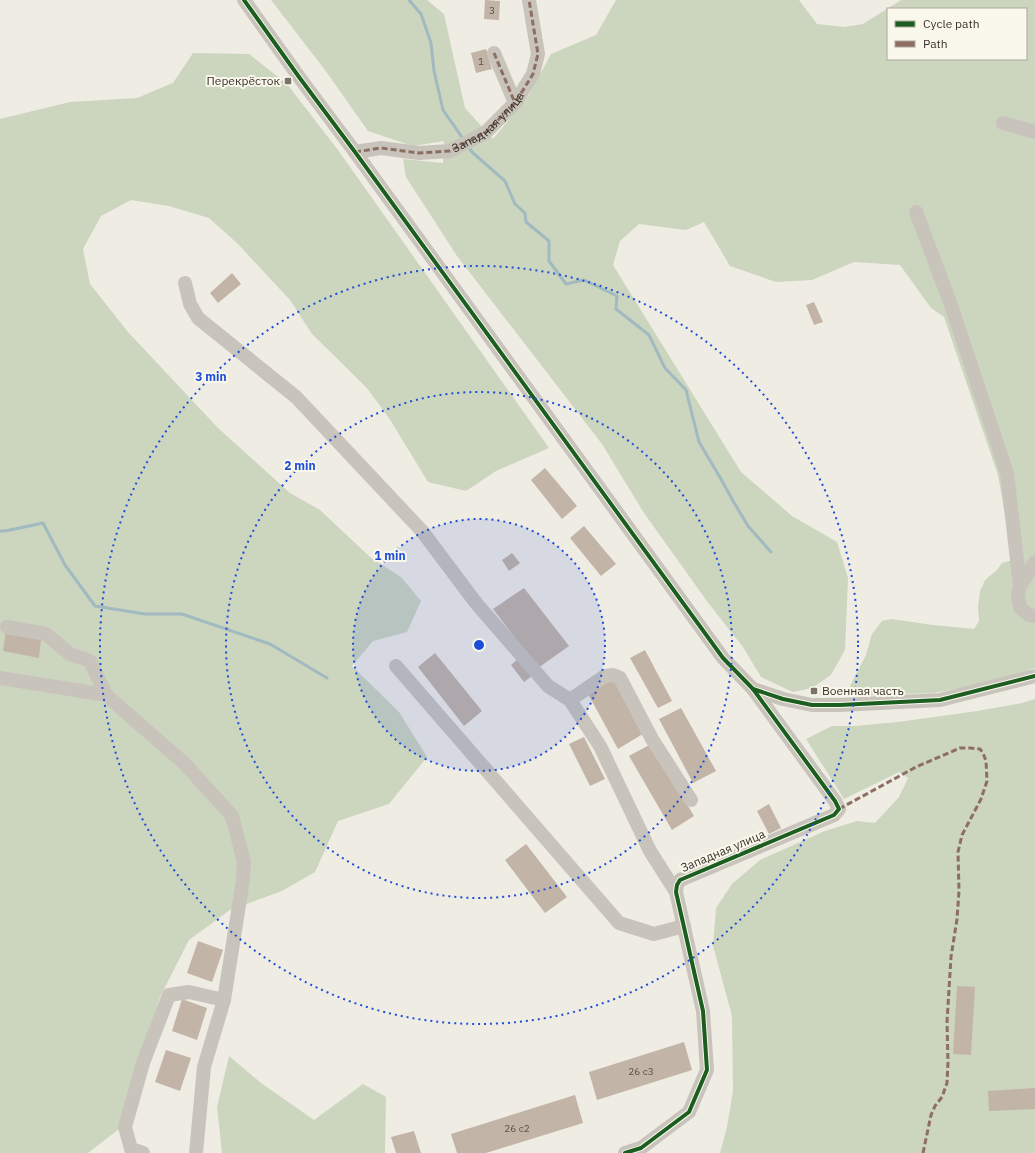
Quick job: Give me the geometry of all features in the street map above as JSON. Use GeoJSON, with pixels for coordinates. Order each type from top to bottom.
{"type":"FeatureCollection","features":[{"type":"Feature","properties":{"kind":"street"},"geometry":{"type":"LineString","coordinates":[[244,0],[723,658],[754,689],[783,699],[812,705],[840,705],[940,700],[1035,676]]}},
{"type":"Feature","properties":{"kind":"street","name":"Западная улица"},"geometry":{"type":"LineString","coordinates":[[355,152],[381,148],[419,153],[450,151],[485,133],[515,103],[534,74],[538,54],[529,0]]}},
{"type":"Feature","properties":{"kind":"street"},"geometry":{"type":"LineString","coordinates":[[494,53],[515,103]]}},
{"type":"Feature","properties":{"kind":"street"},"geometry":{"type":"LineString","coordinates":[[1003,122],[1035,132]]}},
{"type":"Feature","properties":{"kind":"street"},"geometry":{"type":"LineString","coordinates":[[916,212],[951,305],[1007,473],[1020,586]]}},
{"type":"Feature","properties":{"kind":"street"},"geometry":{"type":"LineString","coordinates":[[185,283],[190,304],[198,318],[296,397],[422,531],[476,603],[548,686],[570,700],[600,746],[650,851],[676,892],[703,1011],[707,1070],[689,1112],[641,1148],[625,1153]]}},
{"type":"Feature","properties":{"kind":"street"},"geometry":{"type":"LineString","coordinates":[[1035,562],[1020,586],[1018,594],[1020,608],[1029,615],[1035,616]]}},
{"type":"Feature","properties":{"kind":"street"},"geometry":{"type":"LineString","coordinates":[[7,627],[46,634],[70,654],[90,662],[106,694],[185,764],[232,816],[244,862],[243,880],[224,1000],[204,1067],[196,1153]]}},
{"type":"Feature","properties":{"kind":"street"},"geometry":{"type":"LineString","coordinates":[[396,666],[619,923],[654,934],[684,926]]}},
{"type":"Feature","properties":{"kind":"street"},"geometry":{"type":"LineString","coordinates":[[570,700],[605,676],[613,675],[620,678],[652,739],[691,800]]}},
{"type":"Feature","properties":{"kind":"street"},"geometry":{"type":"LineString","coordinates":[[0,678],[106,694]]}},
{"type":"Feature","properties":{"kind":"street","name":"Западная улица"},"geometry":{"type":"LineString","coordinates":[[676,892],[677,885],[680,880],[834,815],[839,809],[835,800],[754,689]]}},
{"type":"Feature","properties":{"kind":"street"},"geometry":{"type":"LineString","coordinates":[[143,1153],[131,1149],[125,1127],[143,1063],[169,995],[189,992],[224,1000]]}},
{"type":"Feature","properties":{"kind":"green space"},"geometry":{"type":"Polygon","coordinates":[[[271,0],[427,0],[444,14],[465,108],[493,139],[529,95],[551,54],[596,35],[616,0],[799,0],[817,24],[844,27],[863,24],[887,9],[887,60],[1027,60],[1027,8],[888,8],[901,0],[1035,0],[1035,668],[968,687],[933,693],[845,696],[866,655],[872,634],[882,621],[891,619],[974,629],[979,621],[978,607],[980,591],[985,580],[997,570],[1002,563],[1013,560],[998,475],[944,317],[931,308],[900,265],[854,262],[812,280],[776,282],[730,266],[704,222],[686,230],[639,224],[620,241],[613,265],[741,472],[792,516],[837,542],[848,578],[845,650],[831,675],[812,688],[793,692],[761,677],[743,647],[709,604],[644,513],[602,444],[457,256],[406,177],[403,159],[443,163],[444,141],[413,146],[368,131],[325,70],[271,0]]]}},
{"type":"Feature","properties":{"kind":"green space"},"geometry":{"type":"Polygon","coordinates":[[[193,53],[249,54],[287,84],[338,150],[549,448],[496,471],[466,491],[428,482],[389,418],[367,388],[312,334],[290,300],[238,244],[209,218],[169,206],[131,200],[101,216],[83,249],[90,284],[128,332],[218,428],[290,493],[320,510],[370,557],[401,577],[421,601],[407,632],[373,641],[352,666],[399,712],[427,757],[389,804],[338,821],[315,872],[282,891],[230,910],[189,940],[160,997],[119,1129],[88,1153],[0,1153],[0,119],[70,102],[137,98],[173,83],[193,53]]]}},
{"type":"Feature","properties":{"kind":"green space"},"geometry":{"type":"Polygon","coordinates":[[[1035,699],[1035,1153],[720,1153],[727,1127],[733,1091],[732,1016],[713,946],[716,908],[732,884],[760,860],[825,831],[857,821],[875,823],[899,797],[908,778],[899,772],[844,799],[806,739],[832,726],[855,726],[898,722],[977,711],[1022,703],[1035,699]]]}},
{"type":"Feature","properties":{"kind":"green space"},"geometry":{"type":"Polygon","coordinates":[[[229,1056],[261,1083],[314,1120],[363,1084],[386,1097],[385,1153],[222,1153],[217,1107],[229,1056]]]}},
{"type":"Feature","properties":{"kind":"building"},"geometry":{"type":"Polygon","coordinates":[[[485,0],[500,1],[499,20],[484,19],[485,0]]]}},
{"type":"Feature","properties":{"kind":"building"},"geometry":{"type":"Polygon","coordinates":[[[486,49],[492,69],[476,73],[471,53],[486,49]]]}},
{"type":"Feature","properties":{"kind":"building"},"geometry":{"type":"Polygon","coordinates":[[[232,273],[241,284],[218,303],[210,293],[232,273]]]}},
{"type":"Feature","properties":{"kind":"building"},"geometry":{"type":"Polygon","coordinates":[[[814,302],[823,322],[814,325],[806,305],[814,302]]]}},
{"type":"Feature","properties":{"kind":"building"},"geometry":{"type":"Polygon","coordinates":[[[545,468],[577,506],[562,519],[531,480],[545,468]]]}},
{"type":"Feature","properties":{"kind":"building"},"geometry":{"type":"Polygon","coordinates":[[[584,526],[616,564],[601,576],[570,538],[584,526]]]}},
{"type":"Feature","properties":{"kind":"building"},"geometry":{"type":"Polygon","coordinates":[[[512,553],[520,563],[509,571],[502,560],[512,553]]]}},
{"type":"Feature","properties":{"kind":"building"},"geometry":{"type":"Polygon","coordinates":[[[524,588],[569,646],[538,668],[493,609],[524,588]]]}},
{"type":"Feature","properties":{"kind":"building"},"geometry":{"type":"Polygon","coordinates":[[[6,632],[41,640],[39,658],[3,651],[6,632]]]}},
{"type":"Feature","properties":{"kind":"building"},"geometry":{"type":"Polygon","coordinates":[[[645,650],[672,701],[658,708],[630,658],[645,650]]]}},
{"type":"Feature","properties":{"kind":"building"},"geometry":{"type":"Polygon","coordinates":[[[435,653],[482,711],[464,726],[418,667],[435,653]]]}},
{"type":"Feature","properties":{"kind":"building"},"geometry":{"type":"Polygon","coordinates":[[[519,658],[533,675],[524,682],[511,665],[519,658]]]}},
{"type":"Feature","properties":{"kind":"building"},"geometry":{"type":"Polygon","coordinates":[[[614,677],[646,732],[618,749],[587,692],[614,677]]]}},
{"type":"Feature","properties":{"kind":"building"},"geometry":{"type":"Polygon","coordinates":[[[681,708],[716,771],[693,783],[659,719],[681,708]]]}},
{"type":"Feature","properties":{"kind":"building"},"geometry":{"type":"Polygon","coordinates":[[[584,737],[605,779],[590,786],[569,744],[584,737]]]}},
{"type":"Feature","properties":{"kind":"building"},"geometry":{"type":"Polygon","coordinates":[[[651,744],[694,816],[672,830],[629,756],[651,744]]]}},
{"type":"Feature","properties":{"kind":"building"},"geometry":{"type":"Polygon","coordinates":[[[769,804],[781,828],[769,834],[757,811],[769,804]]]}},
{"type":"Feature","properties":{"kind":"building"},"geometry":{"type":"Polygon","coordinates":[[[526,844],[567,897],[545,913],[505,860],[526,844]]]}},
{"type":"Feature","properties":{"kind":"building"},"geometry":{"type":"Polygon","coordinates":[[[198,941],[223,950],[212,982],[187,973],[198,941]]]}},
{"type":"Feature","properties":{"kind":"building"},"geometry":{"type":"Polygon","coordinates":[[[957,986],[975,987],[971,1055],[953,1054],[957,986]]]}},
{"type":"Feature","properties":{"kind":"building"},"geometry":{"type":"Polygon","coordinates":[[[182,999],[207,1008],[197,1040],[172,1031],[182,999]]]}},
{"type":"Feature","properties":{"kind":"building"},"geometry":{"type":"Polygon","coordinates":[[[684,1042],[692,1070],[597,1100],[589,1072],[684,1042]]]}},
{"type":"Feature","properties":{"kind":"building"},"geometry":{"type":"Polygon","coordinates":[[[166,1050],[191,1058],[180,1091],[155,1082],[166,1050]]]}},
{"type":"Feature","properties":{"kind":"building"},"geometry":{"type":"Polygon","coordinates":[[[1035,1088],[1035,1109],[989,1111],[988,1091],[1035,1088]]]}},
{"type":"Feature","properties":{"kind":"building"},"geometry":{"type":"Polygon","coordinates":[[[575,1095],[583,1123],[486,1153],[457,1153],[451,1134],[575,1095]]]}},
{"type":"Feature","properties":{"kind":"building"},"geometry":{"type":"Polygon","coordinates":[[[414,1131],[421,1153],[396,1153],[391,1137],[414,1131]]]}},
{"type":"Feature","properties":{"kind":"waterway"},"geometry":{"type":"LineString","coordinates":[[409,0],[421,14],[431,43],[434,71],[443,110],[464,140]]}},
{"type":"Feature","properties":{"kind":"waterway"},"geometry":{"type":"LineString","coordinates":[[468,147],[505,181],[515,204],[525,213],[526,222],[549,241],[549,261],[566,284],[584,280],[617,296],[616,309],[649,335],[665,368],[686,390],[699,442],[748,526],[771,552]]}},
{"type":"Feature","properties":{"kind":"waterway"},"geometry":{"type":"LineString","coordinates":[[0,531],[43,523],[65,565],[95,606],[145,614],[182,614],[270,644],[327,678]]}},
{"type":"Feature","properties":{"kind":"marked path"},"geometry":{"type":"LineString","coordinates":[[355,152],[381,148],[419,153],[450,151],[485,133],[515,103],[533,74],[538,54],[529,0]]}},
{"type":"Feature","properties":{"kind":"marked path"},"geometry":{"type":"LineString","coordinates":[[494,53],[515,103]]}},
{"type":"Feature","properties":{"kind":"marked path"},"geometry":{"type":"LineString","coordinates":[[839,809],[916,767],[960,748],[980,749],[986,761],[987,781],[981,799],[962,835],[958,852],[959,891],[957,919],[951,957],[947,1022],[947,1083],[942,1097],[935,1106],[931,1115],[923,1153]]}},
{"type":"Feature","properties":{"kind":"cycle path"},"geometry":{"type":"LineString","coordinates":[[244,0],[723,658],[753,689],[783,699],[812,705],[840,705],[940,700],[1035,676]]}},
{"type":"Feature","properties":{"kind":"cycle path"},"geometry":{"type":"LineString","coordinates":[[625,1153],[641,1148],[689,1112],[707,1070],[703,1011],[676,892],[677,885],[680,880],[834,815],[839,809],[835,801],[753,689]]}},
{"type":"Feature","properties":{"kind":"place","name":"Перекрёсток"},"geometry":{"type":"Point","coordinates":[288,81]}},
{"type":"Feature","properties":{"kind":"place","name":"Военная часть"},"geometry":{"type":"Point","coordinates":[814,691]}}]}
